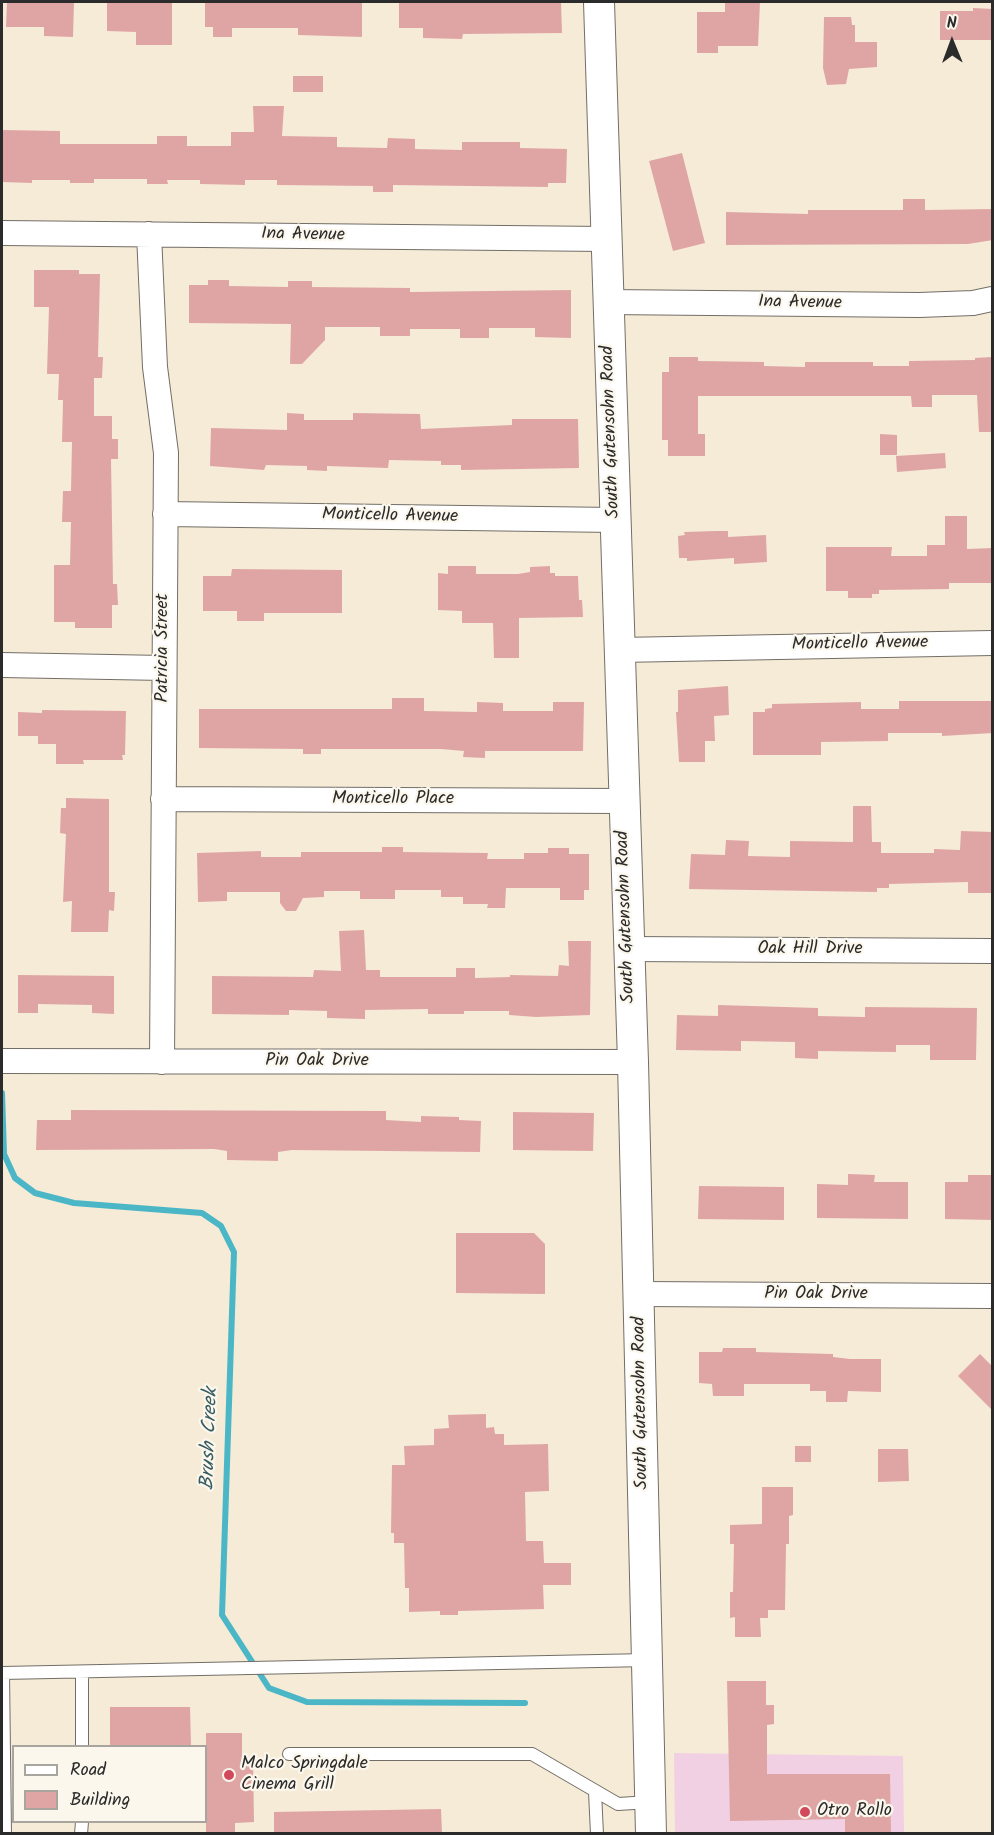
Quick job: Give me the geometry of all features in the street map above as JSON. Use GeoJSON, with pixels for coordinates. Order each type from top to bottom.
{"type":"FeatureCollection","features":[{"type":"Feature","properties":{"kind":"street","name":"South Gutensohn Road"},"geometry":{"type":"LineString","coordinates":[[599,2],[627,949],[633,1062],[649,1660],[651,1833]]}},
{"type":"Feature","properties":{"kind":"street","name":"Ina Avenue"},"geometry":{"type":"LineString","coordinates":[[2,233],[606,239]]}},
{"type":"Feature","properties":{"kind":"street","name":"Patricia Street"},"geometry":{"type":"LineString","coordinates":[[149,234],[154,358],[166,453],[162,1062]]}},
{"type":"Feature","properties":{"kind":"street","name":"Ina Avenue"},"geometry":{"type":"LineString","coordinates":[[608,302],[919,305],[973,303],[993,299]]}},
{"type":"Feature","properties":{"kind":"street","name":"Monticello Avenue"},"geometry":{"type":"LineString","coordinates":[[165,514],[615,520]]}},
{"type":"Feature","properties":{"kind":"street","name":"Monticello Avenue"},"geometry":{"type":"LineString","coordinates":[[619,650],[993,643]]}},
{"type":"Feature","properties":{"kind":"street"},"geometry":{"type":"LineString","coordinates":[[2,665],[164,668]]}},
{"type":"Feature","properties":{"kind":"street","name":"Monticello Place"},"geometry":{"type":"LineString","coordinates":[[163,799],[623,801]]}},
{"type":"Feature","properties":{"kind":"street","name":"Oak Hill Drive"},"geometry":{"type":"LineString","coordinates":[[627,949],[993,951]]}},
{"type":"Feature","properties":{"kind":"street","name":"Pin Oak Drive"},"geometry":{"type":"LineString","coordinates":[[8,1061],[633,1062]]}},
{"type":"Feature","properties":{"kind":"street","name":"Pin Oak Drive"},"geometry":{"type":"LineString","coordinates":[[639,1294],[993,1296]]}},
{"type":"Feature","properties":{"kind":"lane"},"geometry":{"type":"LineString","coordinates":[[5,1833],[2,1673],[649,1660]]}},
{"type":"Feature","properties":{"kind":"lane"},"geometry":{"type":"LineString","coordinates":[[82,1672],[82,1745]]}},
{"type":"Feature","properties":{"kind":"lane"},"geometry":{"type":"LineString","coordinates":[[288,1754],[532,1754],[618,1804],[651,1802]]}},
{"type":"Feature","properties":{"kind":"lane"},"geometry":{"type":"LineString","coordinates":[[595,1792],[597,1833]]}},
{"type":"Feature","properties":{"kind":"shaded area"},"geometry":{"type":"Polygon","coordinates":[[[674,1753],[903,1756],[904,1833],[675,1833],[674,1753]]]}},
{"type":"Feature","properties":{"kind":"building"},"geometry":{"type":"Polygon","coordinates":[[[7,2],[74,2],[73,37],[44,36],[44,27],[6,27],[7,2]]]}},
{"type":"Feature","properties":{"kind":"building"},"geometry":{"type":"Polygon","coordinates":[[[107,2],[172,2],[172,45],[136,45],[136,32],[107,31],[107,2]]]}},
{"type":"Feature","properties":{"kind":"building"},"geometry":{"type":"Polygon","coordinates":[[[205,2],[362,2],[362,37],[298,35],[298,28],[232,28],[232,37],[213,37],[213,27],[205,27],[205,2]]]}},
{"type":"Feature","properties":{"kind":"building"},"geometry":{"type":"Polygon","coordinates":[[[399,2],[561,2],[562,33],[463,34],[462,39],[423,38],[423,28],[399,28],[399,2]]]}},
{"type":"Feature","properties":{"kind":"building"},"geometry":{"type":"Polygon","coordinates":[[[725,2],[760,2],[758,46],[718,46],[718,53],[697,53],[697,12],[725,12],[725,2]]]}},
{"type":"Feature","properties":{"kind":"building"},"geometry":{"type":"Polygon","coordinates":[[[973,8],[993,9],[993,40],[940,40],[940,11],[973,11],[973,8]]]}},
{"type":"Feature","properties":{"kind":"building"},"geometry":{"type":"Polygon","coordinates":[[[824,17],[851,17],[852,25],[855,25],[855,42],[877,42],[877,67],[849,69],[846,84],[827,85],[823,68],[824,17]]]}},
{"type":"Feature","properties":{"kind":"building"},"geometry":{"type":"Polygon","coordinates":[[[293,76],[323,76],[323,92],[293,92],[293,76]]]}},
{"type":"Feature","properties":{"kind":"building"},"geometry":{"type":"Polygon","coordinates":[[[253,106],[284,106],[282,136],[337,137],[337,147],[387,148],[388,138],[415,139],[415,149],[462,150],[462,142],[520,142],[520,148],[567,149],[566,183],[548,183],[548,187],[393,185],[393,192],[373,192],[373,186],[277,185],[277,180],[245,180],[245,185],[200,184],[200,180],[167,180],[168,184],[147,184],[147,179],[94,179],[94,183],[70,183],[70,180],[32,180],[32,183],[2,182],[2,130],[60,131],[60,144],[157,144],[157,136],[187,136],[187,146],[231,146],[231,132],[254,132],[253,106]]]}},
{"type":"Feature","properties":{"kind":"building"},"geometry":{"type":"Polygon","coordinates":[[[682,153],[705,243],[673,251],[649,161],[682,153]]]}},
{"type":"Feature","properties":{"kind":"building"},"geometry":{"type":"Polygon","coordinates":[[[903,199],[925,199],[925,210],[993,209],[993,240],[968,244],[726,245],[726,212],[808,214],[808,210],[903,210],[903,199]]]}},
{"type":"Feature","properties":{"kind":"building"},"geometry":{"type":"Polygon","coordinates":[[[34,270],[79,270],[79,274],[100,274],[98,357],[103,357],[102,378],[94,378],[94,416],[112,416],[112,439],[118,439],[118,459],[111,459],[113,584],[117,584],[118,605],[112,605],[112,628],[75,628],[75,622],[54,622],[54,565],[70,565],[71,522],[62,522],[63,491],[71,491],[72,442],[62,442],[63,400],[58,400],[59,374],[47,374],[49,307],[34,307],[34,270]]]}},
{"type":"Feature","properties":{"kind":"building"},"geometry":{"type":"Polygon","coordinates":[[[208,280],[229,280],[229,286],[288,287],[288,281],[312,281],[312,287],[410,288],[410,292],[571,290],[571,338],[535,337],[535,328],[489,328],[489,338],[460,338],[460,329],[410,329],[410,336],[380,336],[380,327],[325,327],[325,340],[302,364],[290,364],[291,324],[189,323],[189,285],[208,285],[208,280]]]}},
{"type":"Feature","properties":{"kind":"building"},"geometry":{"type":"Polygon","coordinates":[[[669,357],[698,357],[698,361],[764,362],[764,366],[805,367],[805,362],[873,362],[873,366],[909,366],[909,361],[975,360],[975,358],[993,357],[993,432],[979,432],[977,395],[932,395],[932,407],[912,407],[911,396],[698,396],[698,434],[705,434],[705,456],[668,456],[668,440],[662,440],[662,372],[669,372],[669,357]]]}},
{"type":"Feature","properties":{"kind":"building"},"geometry":{"type":"Polygon","coordinates":[[[287,413],[304,414],[304,420],[353,420],[353,413],[420,414],[421,429],[512,425],[512,419],[578,419],[579,468],[461,470],[461,465],[441,465],[441,461],[389,460],[388,468],[327,466],[327,471],[307,470],[307,466],[266,465],[264,470],[210,466],[211,428],[287,430],[287,413]]]}},
{"type":"Feature","properties":{"kind":"building"},"geometry":{"type":"Polygon","coordinates":[[[880,434],[897,435],[897,455],[880,455],[880,434]]]}},
{"type":"Feature","properties":{"kind":"building"},"geometry":{"type":"Polygon","coordinates":[[[945,453],[946,468],[897,472],[896,456],[945,453]]]}},
{"type":"Feature","properties":{"kind":"building"},"geometry":{"type":"Polygon","coordinates":[[[945,516],[967,516],[967,549],[993,548],[993,583],[949,583],[949,589],[879,590],[879,594],[872,594],[872,598],[848,598],[848,591],[826,591],[826,547],[892,547],[891,556],[927,556],[927,545],[945,545],[945,516]]]}},
{"type":"Feature","properties":{"kind":"building"},"geometry":{"type":"Polygon","coordinates":[[[728,531],[728,537],[766,535],[767,562],[734,564],[734,558],[687,561],[687,558],[679,558],[678,536],[685,535],[684,532],[728,531]]]}},
{"type":"Feature","properties":{"kind":"building"},"geometry":{"type":"Polygon","coordinates":[[[448,566],[476,566],[476,574],[518,574],[530,572],[530,567],[550,566],[550,573],[555,573],[555,576],[578,576],[579,600],[582,600],[583,617],[519,618],[519,658],[494,658],[493,623],[462,623],[462,611],[438,610],[438,573],[448,574],[448,566]]]}},
{"type":"Feature","properties":{"kind":"building"},"geometry":{"type":"Polygon","coordinates":[[[232,569],[342,570],[342,613],[264,613],[264,621],[237,621],[237,611],[203,611],[203,576],[231,576],[232,569]]]}},
{"type":"Feature","properties":{"kind":"building"},"geometry":{"type":"Polygon","coordinates":[[[728,686],[729,715],[714,716],[715,741],[705,741],[705,762],[679,762],[676,712],[678,712],[678,690],[728,686]]]}},
{"type":"Feature","properties":{"kind":"building"},"geometry":{"type":"Polygon","coordinates":[[[392,698],[424,698],[424,711],[477,712],[477,702],[503,703],[503,711],[553,711],[553,702],[584,702],[583,751],[485,751],[485,758],[463,757],[464,751],[441,749],[321,749],[321,754],[303,754],[303,749],[199,748],[199,709],[392,709],[392,698]]]}},
{"type":"Feature","properties":{"kind":"building"},"geometry":{"type":"Polygon","coordinates":[[[899,701],[993,701],[993,733],[942,736],[942,733],[888,733],[888,741],[821,742],[821,755],[753,755],[753,712],[765,712],[765,709],[772,708],[772,704],[861,702],[861,709],[899,709],[899,701]]]}},
{"type":"Feature","properties":{"kind":"building"},"geometry":{"type":"Polygon","coordinates":[[[42,710],[126,711],[123,760],[83,760],[84,764],[56,764],[56,744],[38,744],[38,736],[18,736],[18,712],[42,713],[42,710]]]}},
{"type":"Feature","properties":{"kind":"building"},"geometry":{"type":"Polygon","coordinates":[[[66,798],[109,799],[109,892],[115,892],[114,911],[109,910],[108,932],[71,932],[72,901],[63,902],[66,834],[60,833],[61,808],[66,808],[66,798]]]}},
{"type":"Feature","properties":{"kind":"building"},"geometry":{"type":"Polygon","coordinates":[[[853,806],[871,806],[872,842],[881,842],[881,853],[934,853],[934,849],[960,850],[961,831],[993,832],[993,893],[968,893],[968,882],[889,884],[889,888],[877,888],[877,892],[689,889],[691,854],[725,855],[726,840],[749,841],[748,856],[790,857],[790,841],[853,842],[853,806]]]}},
{"type":"Feature","properties":{"kind":"building"},"geometry":{"type":"Polygon","coordinates":[[[382,847],[403,847],[403,852],[488,853],[487,859],[524,859],[524,853],[548,853],[548,848],[569,848],[569,854],[589,854],[589,890],[584,890],[584,900],[560,900],[560,888],[506,888],[505,908],[487,908],[488,904],[463,904],[463,897],[441,897],[441,890],[395,890],[395,899],[360,899],[360,891],[324,891],[324,897],[303,898],[296,911],[286,911],[280,903],[280,892],[227,892],[227,901],[198,902],[197,853],[261,851],[261,857],[301,857],[301,852],[382,852],[382,847]]]}},
{"type":"Feature","properties":{"kind":"building"},"geometry":{"type":"Polygon","coordinates":[[[364,930],[366,970],[380,970],[380,977],[456,977],[456,968],[475,968],[475,978],[510,977],[510,975],[558,976],[559,965],[569,966],[568,941],[591,941],[590,1015],[536,1017],[509,1015],[509,1011],[428,1014],[428,1009],[365,1010],[365,1019],[327,1018],[327,1011],[289,1010],[289,1015],[212,1014],[212,976],[313,977],[314,970],[341,971],[339,931],[364,930]]]}},
{"type":"Feature","properties":{"kind":"building"},"geometry":{"type":"Polygon","coordinates":[[[18,975],[114,976],[114,1014],[92,1013],[92,1005],[38,1004],[38,1013],[18,1013],[18,975]]]}},
{"type":"Feature","properties":{"kind":"building"},"geometry":{"type":"Polygon","coordinates":[[[718,1005],[818,1008],[818,1016],[865,1017],[865,1007],[977,1008],[976,1060],[930,1060],[930,1045],[896,1045],[896,1052],[818,1051],[818,1059],[795,1058],[795,1042],[741,1041],[741,1051],[676,1050],[677,1015],[718,1016],[718,1005]]]}},
{"type":"Feature","properties":{"kind":"building"},"geometry":{"type":"Polygon","coordinates":[[[71,1110],[386,1111],[386,1120],[421,1122],[421,1116],[459,1117],[459,1120],[481,1121],[480,1152],[292,1150],[278,1152],[278,1161],[227,1160],[227,1151],[214,1149],[36,1150],[37,1120],[71,1120],[71,1110]]]}},
{"type":"Feature","properties":{"kind":"building"},"geometry":{"type":"Polygon","coordinates":[[[513,1112],[594,1113],[593,1151],[513,1150],[513,1112]]]}},
{"type":"Feature","properties":{"kind":"building"},"geometry":{"type":"Polygon","coordinates":[[[848,1174],[875,1175],[874,1182],[908,1182],[908,1219],[817,1218],[817,1184],[848,1185],[848,1174]]]}},
{"type":"Feature","properties":{"kind":"building"},"geometry":{"type":"Polygon","coordinates":[[[968,1175],[993,1175],[993,1220],[945,1219],[945,1182],[968,1182],[968,1175]]]}},
{"type":"Feature","properties":{"kind":"building"},"geometry":{"type":"Polygon","coordinates":[[[699,1186],[784,1187],[784,1220],[698,1219],[699,1186]]]}},
{"type":"Feature","properties":{"kind":"building"},"geometry":{"type":"Polygon","coordinates":[[[456,1233],[534,1233],[545,1244],[545,1294],[456,1293],[456,1233]]]}},
{"type":"Feature","properties":{"kind":"building"},"geometry":{"type":"Polygon","coordinates":[[[723,1348],[756,1348],[756,1352],[833,1354],[833,1357],[850,1359],[881,1359],[881,1392],[848,1391],[847,1402],[826,1402],[826,1391],[810,1391],[810,1384],[744,1384],[744,1396],[713,1396],[712,1384],[699,1383],[699,1352],[722,1352],[723,1348]]]}},
{"type":"Feature","properties":{"kind":"building"},"geometry":{"type":"Polygon","coordinates":[[[980,1354],[993,1367],[993,1411],[958,1376],[980,1354]]]}},
{"type":"Feature","properties":{"kind":"building"},"geometry":{"type":"Polygon","coordinates":[[[486,1414],[486,1428],[494,1427],[495,1434],[504,1434],[504,1445],[548,1444],[549,1491],[525,1492],[526,1541],[543,1541],[544,1563],[571,1563],[571,1585],[543,1585],[544,1609],[458,1611],[458,1615],[440,1615],[440,1611],[409,1612],[409,1588],[405,1588],[404,1543],[394,1543],[394,1533],[391,1533],[392,1465],[405,1465],[404,1446],[434,1445],[434,1429],[449,1428],[448,1415],[486,1414]]]}},
{"type":"Feature","properties":{"kind":"building"},"geometry":{"type":"Polygon","coordinates":[[[795,1446],[811,1446],[811,1462],[795,1462],[795,1446]]]}},
{"type":"Feature","properties":{"kind":"building"},"geometry":{"type":"Polygon","coordinates":[[[878,1449],[908,1449],[909,1481],[878,1482],[878,1449]]]}},
{"type":"Feature","properties":{"kind":"building"},"geometry":{"type":"Polygon","coordinates":[[[762,1487],[793,1487],[793,1515],[789,1516],[789,1544],[786,1544],[785,1610],[768,1610],[768,1618],[760,1618],[761,1637],[735,1637],[735,1617],[730,1618],[734,1544],[730,1544],[730,1525],[762,1524],[762,1487]]]}},
{"type":"Feature","properties":{"kind":"building"},"geometry":{"type":"Polygon","coordinates":[[[727,1681],[766,1681],[766,1705],[774,1705],[774,1724],[767,1725],[767,1774],[890,1774],[891,1833],[845,1833],[845,1819],[730,1821],[727,1681]]]}},
{"type":"Feature","properties":{"kind":"building"},"geometry":{"type":"Polygon","coordinates":[[[110,1707],[190,1707],[191,1745],[110,1745],[110,1707]]]}},
{"type":"Feature","properties":{"kind":"building"},"geometry":{"type":"Polygon","coordinates":[[[206,1733],[242,1733],[242,1759],[253,1759],[254,1822],[235,1823],[235,1833],[206,1833],[206,1733]]]}},
{"type":"Feature","properties":{"kind":"building"},"geometry":{"type":"Polygon","coordinates":[[[441,1809],[442,1833],[274,1833],[274,1812],[441,1809]]]}},
{"type":"Feature","properties":{"kind":"waterway","name":"Brush Creek"},"geometry":{"type":"LineString","coordinates":[[2,1093],[4,1154],[15,1178],[35,1193],[74,1203],[202,1213],[221,1226],[234,1252],[222,1615],[269,1688],[307,1702],[525,1703]]}},
{"type":"Feature","properties":{"kind":"place","name":"Malco Springdale Cinema Grill"},"geometry":{"type":"Point","coordinates":[229,1775]}},
{"type":"Feature","properties":{"kind":"place","name":"Otro Rollo"},"geometry":{"type":"Point","coordinates":[805,1812]}}]}
